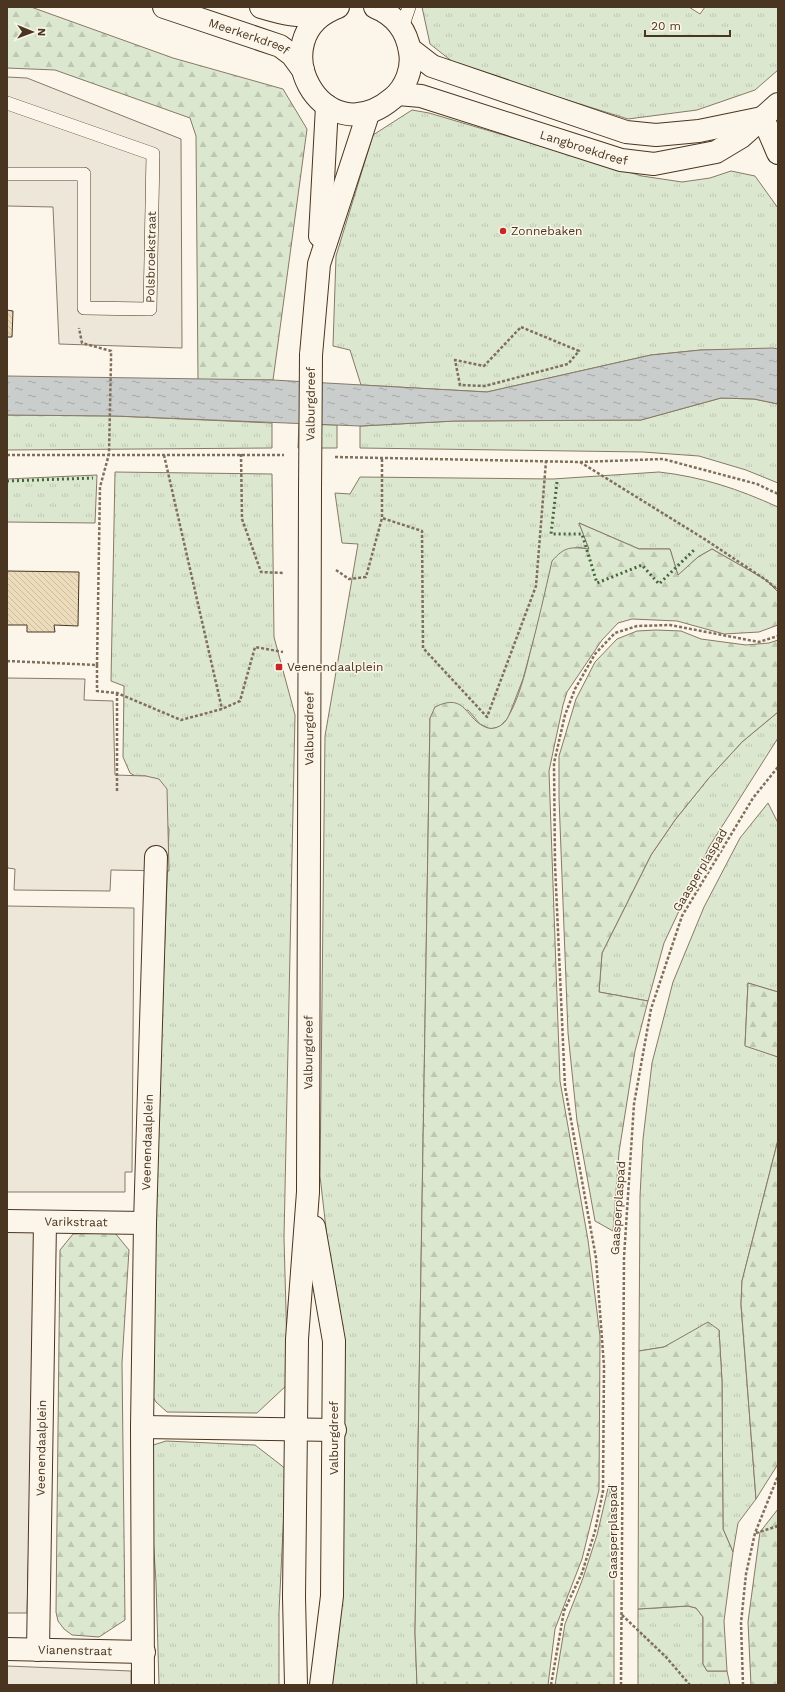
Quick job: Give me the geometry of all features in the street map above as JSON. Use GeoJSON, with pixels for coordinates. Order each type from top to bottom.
{"type":"FeatureCollection","features":[{"type":"Feature","properties":{"kind":"street","name":"Meerkerkdreef"},"geometry":{"type":"LineString","coordinates":[[164,7],[280,46],[292,55],[302,70]]}},
{"type":"Feature","properties":{"kind":"street"},"geometry":{"type":"LineString","coordinates":[[261,7],[283,14],[302,16],[332,10]]}},
{"type":"Feature","properties":{"kind":"street"},"geometry":{"type":"LineString","coordinates":[[332,10],[314,22],[304,39],[300,58],[303,76],[312,93],[327,106],[345,114],[368,114],[383,106],[398,94],[408,76],[411,58],[410,49],[402,28],[383,10],[375,7]]}},
{"type":"Feature","properties":{"kind":"street"},"geometry":{"type":"LineString","coordinates":[[410,49],[432,66],[626,132],[656,135],[699,131],[770,111],[778,153]]}},
{"type":"Feature","properties":{"kind":"street","name":"Langbroekdreef"},"geometry":{"type":"LineString","coordinates":[[398,94],[421,96],[621,160],[654,164],[716,152],[741,137],[770,111]]}},
{"type":"Feature","properties":{"kind":"street","name":"Valburgdreef"},"geometry":{"type":"LineString","coordinates":[[296,1685],[294,1597],[297,1339],[308,1192],[311,355],[327,106]]}},
{"type":"Feature","properties":{"kind":"street","name":"Valburgdreef"},"geometry":{"type":"LineString","coordinates":[[318,264],[368,114]]}},
{"type":"Feature","properties":{"kind":"street","name":"Veenendaalplein"},"geometry":{"type":"LineString","coordinates":[[143,1685],[142,1427],[145,1223],[156,857]]}},
{"type":"Feature","properties":{"kind":"street","name":"Valburgdreef"},"geometry":{"type":"LineString","coordinates":[[308,1192],[334,1340],[332,1596],[321,1685]]}},
{"type":"Feature","properties":{"kind":"street","name":"Varikstraat"},"geometry":{"type":"LineString","coordinates":[[7,1221],[145,1223]]}},
{"type":"Feature","properties":{"kind":"street","name":"Veenendaalplein"},"geometry":{"type":"LineString","coordinates":[[38,1650],[45,1222]]}},
{"type":"Feature","properties":{"kind":"street"},"geometry":{"type":"LineString","coordinates":[[142,1427],[334,1430]]}},
{"type":"Feature","properties":{"kind":"street","name":"Vianenstraat"},"geometry":{"type":"LineString","coordinates":[[7,1650],[144,1652]]}},
{"type":"Feature","properties":{"kind":"lane"},"geometry":{"type":"LineString","coordinates":[[402,28],[409,7]]}},
{"type":"Feature","properties":{"kind":"lane","name":"Polsbroekstraat"},"geometry":{"type":"LineString","coordinates":[[7,103],[153,154],[150,309],[84,308]]}},
{"type":"Feature","properties":{"kind":"lane"},"geometry":{"type":"LineString","coordinates":[[7,174],[84,174],[84,308]]}},
{"type":"Feature","properties":{"kind":"path"},"geometry":{"type":"LineString","coordinates":[[84,308],[79,327],[82,343],[111,351],[111,428],[109,454],[100,487],[97,691],[117,693],[181,720],[222,709],[240,701],[255,647],[284,652],[285,644]]}},
{"type":"Feature","properties":{"kind":"path"},"geometry":{"type":"LineString","coordinates":[[521,327],[579,351],[568,364],[485,386],[460,385],[455,360],[484,366],[521,327]]}},
{"type":"Feature","properties":{"kind":"path"},"geometry":{"type":"LineString","coordinates":[[242,454],[242,519],[261,572],[288,573]]}},
{"type":"Feature","properties":{"kind":"path"},"geometry":{"type":"LineString","coordinates":[[164,455],[222,709]]}},
{"type":"Feature","properties":{"kind":"path"},"geometry":{"type":"LineString","coordinates":[[311,551],[349,579],[366,576],[382,518],[382,459]]}},
{"type":"Feature","properties":{"kind":"path"},"geometry":{"type":"LineString","coordinates":[[778,494],[757,484],[663,459],[580,462],[706,540],[766,580],[778,590]]}},
{"type":"Feature","properties":{"kind":"path"},"geometry":{"type":"LineString","coordinates":[[382,518],[422,531],[423,648],[487,717],[536,586],[546,461]]}},
{"type":"Feature","properties":{"kind":"path"},"geometry":{"type":"LineString","coordinates":[[551,1685],[564,1611],[582,1573],[595,1531],[603,1491],[604,1366],[596,1258],[565,1087],[555,864],[554,763],[565,715],[575,689],[595,654],[615,633],[637,626],[670,625],[759,642],[778,636]]}},
{"type":"Feature","properties":{"kind":"path"},"geometry":{"type":"LineString","coordinates":[[7,662],[97,664]]}},
{"type":"Feature","properties":{"kind":"path"},"geometry":{"type":"LineString","coordinates":[[117,693],[117,790]]}},
{"type":"Feature","properties":{"kind":"path","name":"Gaasperplaspad"},"geometry":{"type":"LineString","coordinates":[[622,1685],[621,1614],[624,1257],[634,1104],[651,1009],[682,916],[753,798],[778,767]]}},
{"type":"Feature","properties":{"kind":"path"},"geometry":{"type":"LineString","coordinates":[[743,1685],[741,1623],[746,1574],[755,1533],[778,1476]]}},
{"type":"Feature","properties":{"kind":"path"},"geometry":{"type":"LineString","coordinates":[[755,1533],[778,1526]]}},
{"type":"Feature","properties":{"kind":"path"},"geometry":{"type":"LineString","coordinates":[[621,1614],[666,1657],[690,1685]]}},
{"type":"Feature","properties":{"kind":"green space"},"geometry":{"type":"Polygon","coordinates":[[[7,7],[31,7],[173,58],[283,89],[307,129],[273,380],[198,380],[196,136],[190,118],[55,70],[7,68],[7,7]]]}},
{"type":"Feature","properties":{"kind":"green space"},"geometry":{"type":"Polygon","coordinates":[[[422,7],[689,7],[700,14],[705,7],[778,7],[778,70],[755,90],[697,110],[628,119],[458,66],[430,44],[422,7]]]}},
{"type":"Feature","properties":{"kind":"green space"},"geometry":{"type":"Polygon","coordinates":[[[412,110],[429,113],[642,176],[682,182],[710,178],[731,171],[755,176],[778,208],[778,349],[701,350],[651,355],[487,392],[361,385],[350,350],[333,346],[336,256],[373,135],[412,110]]]}},
{"type":"Feature","properties":{"kind":"green space"},"geometry":{"type":"Polygon","coordinates":[[[721,398],[754,399],[778,404],[778,483],[746,470],[699,456],[643,452],[360,448],[360,426],[455,421],[641,420],[721,398]]]}},
{"type":"Feature","properties":{"kind":"green space"},"geometry":{"type":"Polygon","coordinates":[[[7,415],[115,416],[272,423],[272,448],[7,450],[7,415]]]}},
{"type":"Feature","properties":{"kind":"green space"},"geometry":{"type":"Polygon","coordinates":[[[299,424],[337,425],[337,448],[298,448],[299,424]]]}},
{"type":"Feature","properties":{"kind":"green space"},"geometry":{"type":"Polygon","coordinates":[[[115,472],[272,474],[274,637],[295,715],[284,1238],[288,1384],[257,1413],[167,1412],[156,1402],[148,1389],[169,829],[146,776],[135,776],[130,773],[123,757],[124,686],[111,681],[115,472]]]}},
{"type":"Feature","properties":{"kind":"green space"},"geometry":{"type":"Polygon","coordinates":[[[659,472],[691,477],[720,485],[778,507],[778,590],[766,580],[712,549],[698,557],[678,576],[670,549],[639,549],[579,523],[589,549],[576,547],[538,624],[523,679],[508,718],[499,727],[490,729],[480,724],[468,710],[430,718],[415,1633],[417,1685],[331,1685],[339,1342],[320,1176],[325,736],[358,544],[342,543],[335,493],[350,494],[360,477],[553,479],[659,472]]]}},
{"type":"Feature","properties":{"kind":"green space"},"geometry":{"type":"Polygon","coordinates":[[[97,475],[95,523],[7,522],[7,479],[97,475]]]}},
{"type":"Feature","properties":{"kind":"green space"},"geometry":{"type":"Polygon","coordinates":[[[579,523],[639,549],[670,549],[678,575],[698,557],[712,549],[766,580],[778,592],[778,625],[759,632],[724,634],[677,621],[632,619],[618,623],[602,640],[567,692],[549,771],[560,1081],[588,1240],[600,1336],[599,1490],[582,1559],[555,1629],[548,1685],[417,1685],[415,1633],[430,718],[435,707],[446,703],[454,703],[460,705],[475,720],[488,728],[497,727],[507,720],[524,677],[552,561],[565,550],[573,548],[589,549],[579,523]]]}},
{"type":"Feature","properties":{"kind":"green space"},"geometry":{"type":"Polygon","coordinates":[[[637,631],[681,631],[701,639],[746,645],[769,643],[778,640],[778,712],[742,742],[708,779],[675,820],[651,855],[602,953],[599,992],[648,1001],[635,1051],[619,1152],[613,1231],[595,1221],[577,1121],[568,1033],[559,798],[559,756],[576,699],[595,662],[617,639],[637,631]]]}},
{"type":"Feature","properties":{"kind":"green space"},"geometry":{"type":"Polygon","coordinates":[[[778,712],[778,738],[709,847],[664,943],[648,1001],[599,992],[602,953],[651,855],[675,820],[708,779],[742,742],[778,712]]]}},
{"type":"Feature","properties":{"kind":"green space"},"geometry":{"type":"Polygon","coordinates":[[[768,803],[778,823],[778,992],[748,983],[745,1045],[778,1057],[778,1140],[742,1281],[741,1305],[756,1499],[738,1523],[733,1552],[723,1529],[722,1381],[719,1330],[686,1336],[664,1347],[639,1351],[640,1196],[643,1139],[652,1063],[673,982],[704,907],[740,838],[768,803]]]}},
{"type":"Feature","properties":{"kind":"green space"},"geometry":{"type":"Polygon","coordinates":[[[748,983],[778,992],[778,1057],[745,1046],[748,983]]]}},
{"type":"Feature","properties":{"kind":"green space"},"geometry":{"type":"Polygon","coordinates":[[[778,1140],[778,1464],[756,1499],[741,1304],[742,1281],[778,1140]]]}},
{"type":"Feature","properties":{"kind":"green space"},"geometry":{"type":"Polygon","coordinates":[[[115,1233],[129,1250],[122,1363],[125,1620],[99,1637],[72,1635],[64,1629],[58,1621],[56,1612],[60,1250],[73,1234],[115,1233]]]}},
{"type":"Feature","properties":{"kind":"green space"},"geometry":{"type":"Polygon","coordinates":[[[708,1322],[719,1330],[722,1381],[723,1529],[733,1552],[724,1621],[727,1671],[707,1671],[703,1664],[703,1617],[696,1608],[688,1606],[638,1609],[639,1351],[664,1347],[708,1322]]]}},
{"type":"Feature","properties":{"kind":"green space"},"geometry":{"type":"Polygon","coordinates":[[[166,1441],[255,1445],[286,1469],[279,1612],[279,1685],[159,1685],[156,1582],[147,1447],[166,1441]]]}},
{"type":"Feature","properties":{"kind":"green space"},"geometry":{"type":"Polygon","coordinates":[[[609,1484],[614,1515],[614,1685],[555,1685],[565,1624],[583,1578],[597,1535],[609,1484]]]}},
{"type":"Feature","properties":{"kind":"green space"},"geometry":{"type":"Polygon","coordinates":[[[778,1509],[778,1685],[751,1685],[748,1622],[760,1532],[778,1509]]]}},
{"type":"Feature","properties":{"kind":"green space"},"geometry":{"type":"Polygon","coordinates":[[[688,1606],[696,1608],[703,1617],[703,1664],[707,1671],[727,1671],[730,1685],[638,1685],[638,1609],[688,1606]]]}},
{"type":"Feature","properties":{"kind":"shaded area"},"geometry":{"type":"Polygon","coordinates":[[[7,77],[27,78],[181,139],[182,348],[59,344],[53,207],[7,206],[7,77]]]}},
{"type":"Feature","properties":{"kind":"shaded area"},"geometry":{"type":"Polygon","coordinates":[[[7,678],[85,679],[84,700],[113,701],[115,775],[146,776],[159,779],[167,789],[169,871],[111,870],[110,891],[14,890],[15,869],[8,868],[7,866],[7,678]]]}},
{"type":"Feature","properties":{"kind":"shaded area"},"geometry":{"type":"Polygon","coordinates":[[[7,906],[134,908],[132,1172],[125,1172],[125,1192],[7,1192],[7,906]]]}},
{"type":"Feature","properties":{"kind":"shaded area"},"geometry":{"type":"Polygon","coordinates":[[[7,1229],[37,1230],[27,1613],[7,1613],[7,1229]]]}},
{"type":"Feature","properties":{"kind":"shaded area"},"geometry":{"type":"Polygon","coordinates":[[[7,1666],[131,1671],[131,1685],[7,1685],[7,1666]]]}},
{"type":"Feature","properties":{"kind":"water"},"geometry":{"type":"Polygon","coordinates":[[[778,349],[778,404],[754,399],[721,398],[641,420],[455,421],[360,426],[115,416],[7,415],[7,376],[273,380],[487,392],[651,355],[701,350],[778,349]]]}},
{"type":"Feature","properties":{"kind":"building"},"geometry":{"type":"Polygon","coordinates":[[[7,310],[13,311],[12,337],[7,337],[7,310]]]}},
{"type":"Feature","properties":{"kind":"building"},"geometry":{"type":"Polygon","coordinates":[[[7,571],[79,572],[78,626],[54,625],[55,632],[27,632],[27,625],[7,625],[7,571]]]}},
{"type":"Feature","properties":{"kind":"hedge"},"geometry":{"type":"LineString","coordinates":[[7,481],[93,478]]}},
{"type":"Feature","properties":{"kind":"hedge"},"geometry":{"type":"LineString","coordinates":[[557,482],[551,534],[582,534],[597,583],[642,565],[659,584],[695,549]]}},
{"type":"Feature","properties":{"kind":"place","name":"Zonnebaken"},"geometry":{"type":"Point","coordinates":[503,231]}},
{"type":"Feature","properties":{"kind":"place","name":"Veenendaalplein"},"geometry":{"type":"Point","coordinates":[279,667]}}]}
